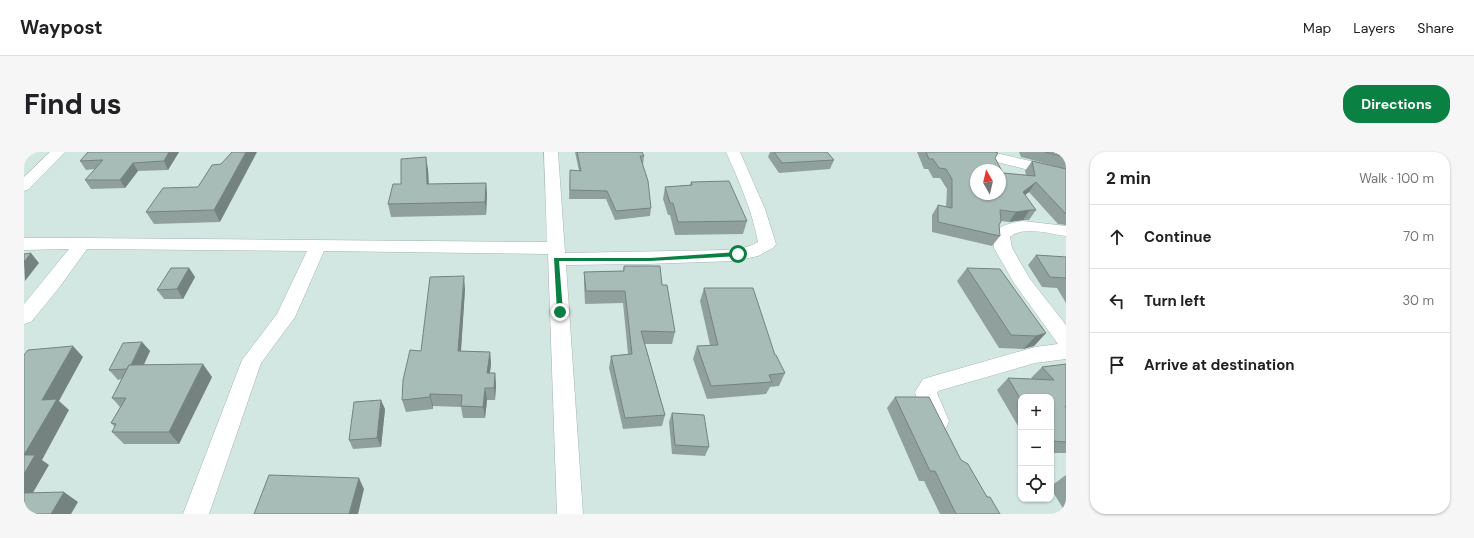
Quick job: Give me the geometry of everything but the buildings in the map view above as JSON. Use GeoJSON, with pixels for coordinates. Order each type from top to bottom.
{"type":"FeatureCollection","features":[{"type":"Feature","properties":{"kind":"street"},"geometry":{"type":"LineString","coordinates":[[24,186],[58,152]]}},
{"type":"Feature","properties":{"kind":"street"},"geometry":{"type":"LineString","coordinates":[[551,152],[570,514]]}},
{"type":"Feature","properties":{"kind":"street"},"geometry":{"type":"LineString","coordinates":[[24,244],[318,245],[556,254],[650,260],[738,254],[762,249],[768,244],[757,206],[733,152]]}},
{"type":"Feature","properties":{"kind":"street"},"geometry":{"type":"LineString","coordinates":[[973,152],[1066,174]]}},
{"type":"Feature","properties":{"kind":"street"},"geometry":{"type":"LineString","coordinates":[[1066,231],[1018,226],[1006,230],[1001,234],[1003,248],[1023,283],[1066,340]]}},
{"type":"Feature","properties":{"kind":"street"},"geometry":{"type":"LineString","coordinates":[[24,317],[51,285],[82,243]]}},
{"type":"Feature","properties":{"kind":"street"},"geometry":{"type":"LineString","coordinates":[[196,514],[252,360],[285,317],[318,245]]}},
{"type":"Feature","properties":{"kind":"street"},"geometry":{"type":"LineString","coordinates":[[946,435],[929,402],[926,392],[931,385],[1035,355],[1066,351]]}},
{"type":"Feature","properties":{"kind":"route"},"geometry":{"type":"LineString","coordinates":[[560,312],[556,259],[650,260],[738,254]]}}]}
